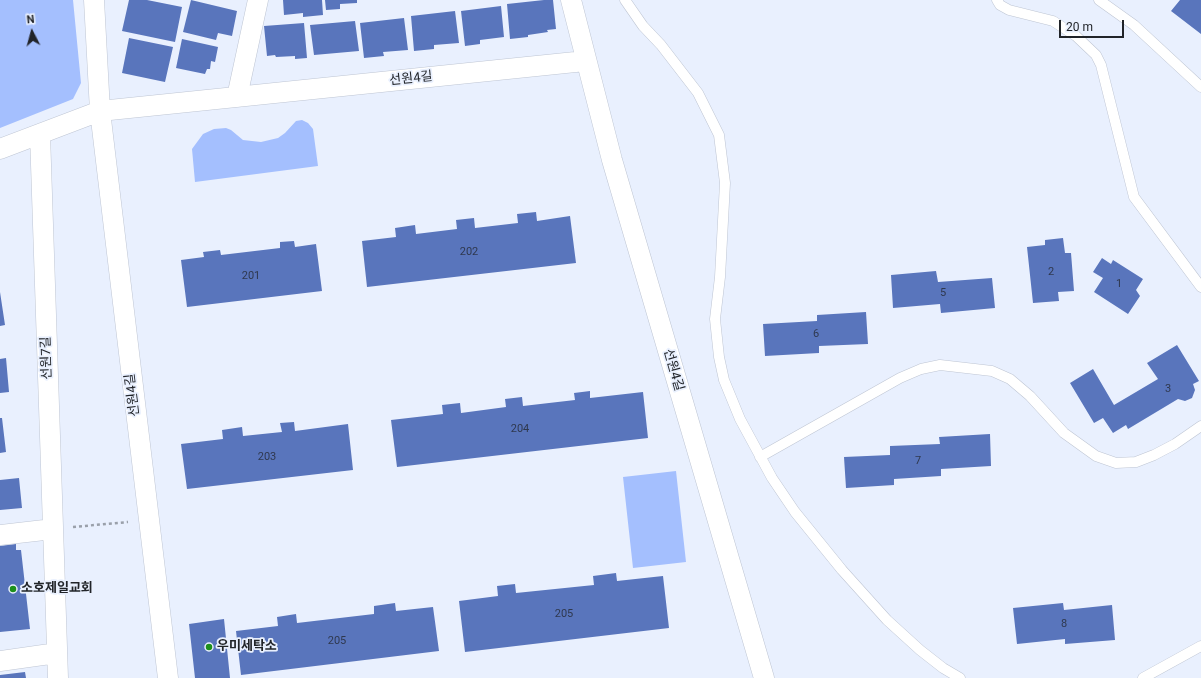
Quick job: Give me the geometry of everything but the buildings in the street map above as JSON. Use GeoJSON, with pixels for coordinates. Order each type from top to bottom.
{"type":"FeatureCollection","features":[{"type":"Feature","properties":{"kind":"street","name":"선원4길"},"geometry":{"type":"LineString","coordinates":[[94,0],[100,111],[168,678]]}},
{"type":"Feature","properties":{"kind":"street"},"geometry":{"type":"LineString","coordinates":[[237,97],[258,0]]}},
{"type":"Feature","properties":{"kind":"street","name":"선원4길"},"geometry":{"type":"LineString","coordinates":[[571,0],[585,61],[612,160],[764,678]]}},
{"type":"Feature","properties":{"kind":"street","name":"선원4길"},"geometry":{"type":"LineString","coordinates":[[100,111],[585,61]]}},
{"type":"Feature","properties":{"kind":"street"},"geometry":{"type":"LineString","coordinates":[[0,149],[100,111]]}},
{"type":"Feature","properties":{"kind":"street","name":"선원7길"},"geometry":{"type":"LineString","coordinates":[[40,134],[57,653]]}},
{"type":"Feature","properties":{"kind":"street"},"geometry":{"type":"LineString","coordinates":[[0,535],[53,529]]}},
{"type":"Feature","properties":{"kind":"street"},"geometry":{"type":"LineString","coordinates":[[0,661],[57,653],[58,678]]}},
{"type":"Feature","properties":{"kind":"lane"},"geometry":{"type":"LineString","coordinates":[[625,0],[643,26],[675,61],[698,92],[719,135],[725,183],[720,277],[715,319],[716,334],[724,380],[730,399],[760,457],[795,512],[821,546],[862,593],[920,650],[960,678]]}},
{"type":"Feature","properties":{"kind":"lane"},"geometry":{"type":"LineString","coordinates":[[997,0],[1000,5],[1009,10],[1053,21],[1076,36],[1096,55],[1101,66],[1134,197],[1201,287]]}},
{"type":"Feature","properties":{"kind":"lane"},"geometry":{"type":"LineString","coordinates":[[1099,0],[1134,25],[1201,87]]}},
{"type":"Feature","properties":{"kind":"lane"},"geometry":{"type":"LineString","coordinates":[[760,457],[900,378],[921,368],[940,365],[992,371],[1010,379],[1039,405],[1064,433],[1096,456],[1116,462],[1136,462],[1154,455],[1175,444],[1201,426]]}},
{"type":"Feature","properties":{"kind":"lane"},"geometry":{"type":"LineString","coordinates":[[1143,678],[1201,646]]}},
{"type":"Feature","properties":{"kind":"path"},"geometry":{"type":"LineString","coordinates":[[77,526],[120,523]]}},
{"type":"Feature","properties":{"kind":"shaded area"},"geometry":{"type":"Polygon","coordinates":[[[0,0],[73,0],[81,83],[73,99],[0,128],[0,0]]]}},
{"type":"Feature","properties":{"kind":"shaded area"},"geometry":{"type":"Polygon","coordinates":[[[302,120],[308,123],[313,129],[318,166],[195,182],[192,149],[203,134],[214,129],[226,128],[231,130],[243,140],[261,142],[278,138],[296,121],[302,120]]]}},
{"type":"Feature","properties":{"kind":"shaded area"},"geometry":{"type":"Polygon","coordinates":[[[676,471],[686,562],[633,568],[623,477],[676,471]]]}},
{"type":"Feature","properties":{"kind":"place","name":"소호제일교회"},"geometry":{"type":"Point","coordinates":[13,589]}},
{"type":"Feature","properties":{"kind":"place","name":"우미세탁소"},"geometry":{"type":"Point","coordinates":[209,647]}}]}
